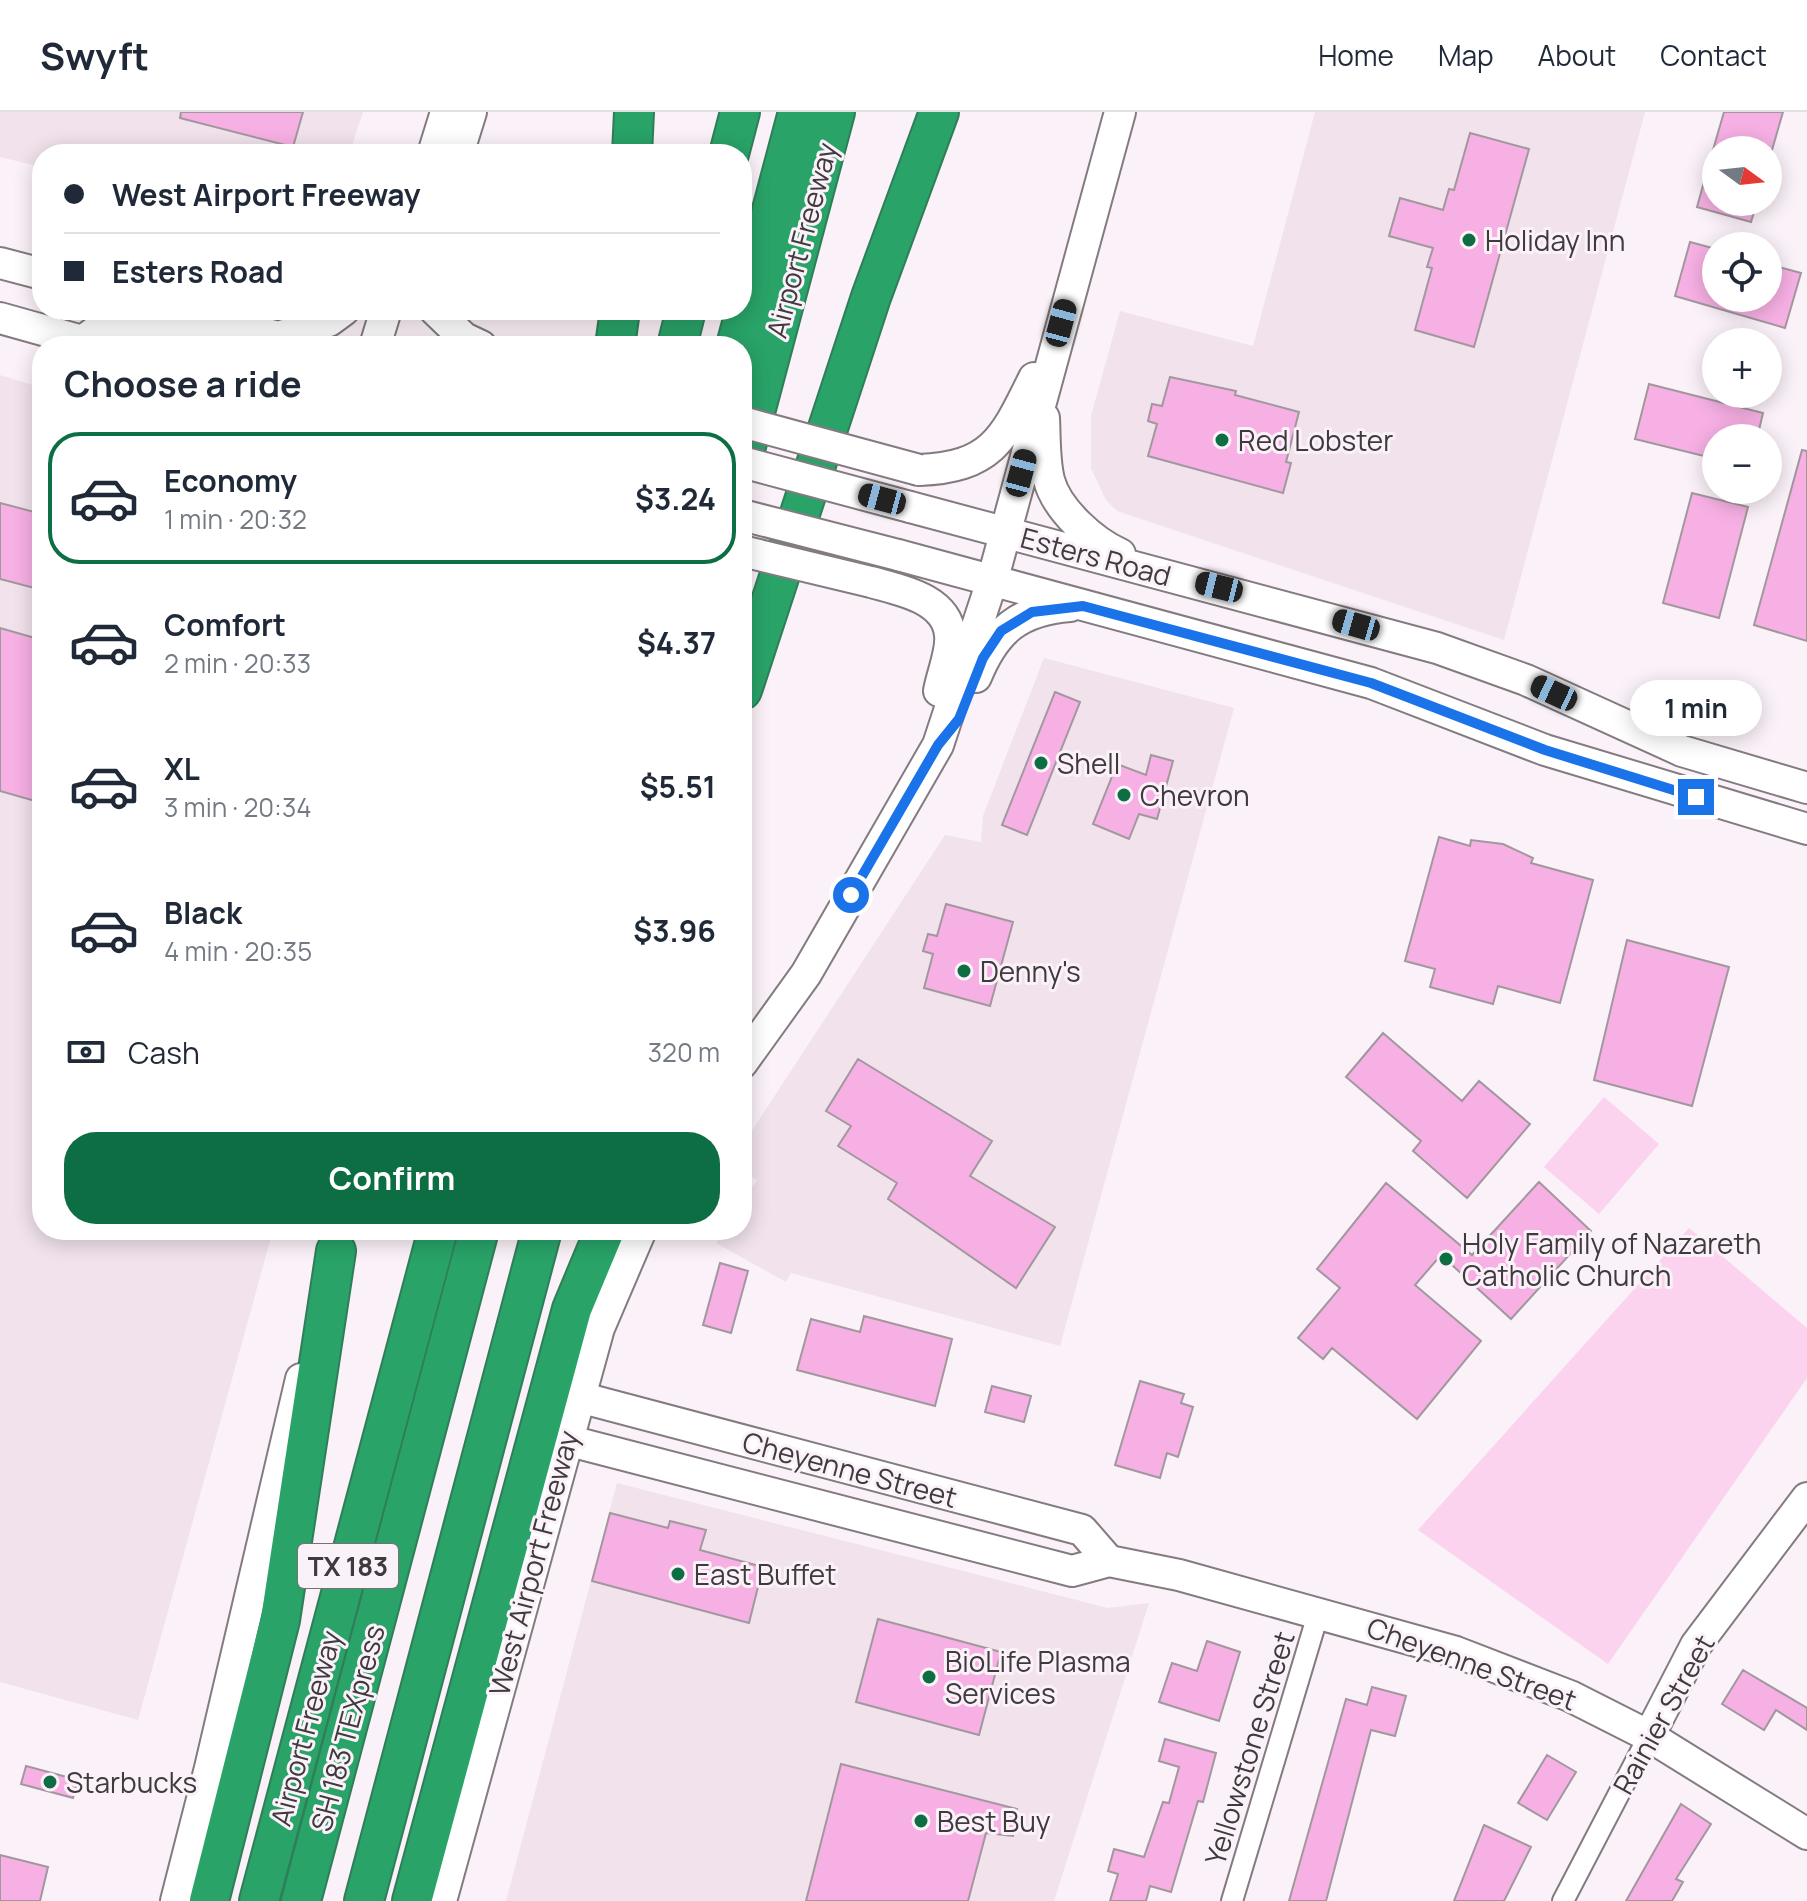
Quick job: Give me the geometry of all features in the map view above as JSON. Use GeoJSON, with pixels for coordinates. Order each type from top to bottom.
{"type":"FeatureCollection","features":[{"type":"Feature","properties":{"kind":"highway"},"geometry":{"type":"LineString","coordinates":[[632,144],[634,112]]}},
{"type":"Feature","properties":{"kind":"highway"},"geometry":{"type":"LineString","coordinates":[[732,144],[740,112]]}},
{"type":"Feature","properties":{"kind":"highway"},"geometry":{"type":"LineString","coordinates":[[752,206],[777,112]]}},
{"type":"Feature","properties":{"kind":"highway"},"geometry":{"type":"LineString","coordinates":[[752,286],[798,112]]}},
{"type":"Feature","properties":{"kind":"highway","name":"Airport Freeway"},"geometry":{"type":"LineString","coordinates":[[752,424],[835,112]]}},
{"type":"Feature","properties":{"kind":"highway"},"geometry":{"type":"LineString","coordinates":[[819,173],[849,112]]}},
{"type":"Feature","properties":{"kind":"highway"},"geometry":{"type":"LineString","coordinates":[[752,660],[871,297],[939,112]]}},
{"type":"Feature","properties":{"kind":"highway"},"geometry":{"type":"LineString","coordinates":[[209,1901],[280,1620],[338,1240]]}},
{"type":"Feature","properties":{"kind":"highway","name":"Airport Freeway"},"geometry":{"type":"LineString","coordinates":[[259,1901],[435,1240]]}},
{"type":"Feature","properties":{"kind":"highway","name":"SH 183 TEXpress"},"geometry":{"type":"LineString","coordinates":[[301,1901],[476,1240]]}},
{"type":"Feature","properties":{"kind":"highway","name":"SH 183 TEXpress"},"geometry":{"type":"LineString","coordinates":[[321,1901],[496,1240]]}},
{"type":"Feature","properties":{"kind":"highway"},"geometry":{"type":"LineString","coordinates":[[364,1901],[539,1240]]}},
{"type":"Feature","properties":{"kind":"highway"},"geometry":{"type":"LineString","coordinates":[[412,1901],[572,1309],[601,1240]]}},
{"type":"Feature","properties":{"kind":"main road"},"geometry":{"type":"LineString","coordinates":[[436,144],[446,112]]}},
{"type":"Feature","properties":{"kind":"main road"},"geometry":{"type":"LineString","coordinates":[[461,144],[471,112]]}},
{"type":"Feature","properties":{"kind":"main road"},"geometry":{"type":"LineString","coordinates":[[938,745],[993,578],[1120,112]]}},
{"type":"Feature","properties":{"kind":"main road"},"geometry":{"type":"LineString","coordinates":[[0,263],[32,271]]}},
{"type":"Feature","properties":{"kind":"main road"},"geometry":{"type":"LineString","coordinates":[[0,318],[64,336]]}},
{"type":"Feature","properties":{"kind":"main road"},"geometry":{"type":"LineString","coordinates":[[206,320],[251,336]]}},
{"type":"Feature","properties":{"kind":"main road"},"geometry":{"type":"LineString","coordinates":[[265,336],[330,320]]}},
{"type":"Feature","properties":{"kind":"main road"},"geometry":{"type":"LineString","coordinates":[[445,320],[462,336]]}},
{"type":"Feature","properties":{"kind":"main road"},"geometry":{"type":"LineString","coordinates":[[98,336],[108,322],[177,336]]}},
{"type":"Feature","properties":{"kind":"main road"},"geometry":{"type":"LineString","coordinates":[[752,425],[919,470],[954,468],[991,451],[1019,408],[1061,323]]}},
{"type":"Feature","properties":{"kind":"main road"},"geometry":{"type":"LineString","coordinates":[[1044,389],[1049,482],[1071,517],[1105,548],[1162,573]]}},
{"type":"Feature","properties":{"kind":"main road","name":"Esters Road"},"geometry":{"type":"LineString","coordinates":[[752,464],[1437,648],[1526,680],[1682,751],[1807,788]]}},
{"type":"Feature","properties":{"kind":"main road","name":"Esters Road"},"geometry":{"type":"LineString","coordinates":[[752,518],[993,578],[1083,606],[1371,683],[1545,750],[1807,829]]}},
{"type":"Feature","properties":{"kind":"main road"},"geometry":{"type":"LineString","coordinates":[[752,553],[909,593],[938,609],[950,634],[939,690],[938,745]]}},
{"type":"Feature","properties":{"kind":"main road"},"geometry":{"type":"LineString","coordinates":[[752,1049],[806,974],[938,745],[959,719],[983,658],[1001,631],[1032,612],[1083,606]]}},
{"type":"Feature","properties":{"kind":"main road"},"geometry":{"type":"LineString","coordinates":[[176,1901],[233,1673],[298,1387],[338,1240]]}},
{"type":"Feature","properties":{"kind":"main road","name":"West Airport Freeway"},"geometry":{"type":"LineString","coordinates":[[441,1901],[599,1328],[637,1240]]}},
{"type":"Feature","properties":{"kind":"main road","name":"Cheyenne Street"},"geometry":{"type":"LineString","coordinates":[[579,1397],[1082,1530],[1109,1561]]}},
{"type":"Feature","properties":{"kind":"main road","name":"Cheyenne Street"},"geometry":{"type":"LineString","coordinates":[[566,1440],[1072,1571],[1109,1561],[1206,1581],[1426,1641],[1570,1696],[1649,1736],[1807,1834]]}},
{"type":"Feature","properties":{"kind":"main road","name":"Rainier Street"},"geometry":{"type":"LineString","coordinates":[[1649,1736],[1696,1645],[1807,1498]]}},
{"type":"Feature","properties":{"kind":"street","name":"Yellowstone Street"},"geometry":{"type":"LineString","coordinates":[[1232,1901],[1319,1611]]}},
{"type":"Feature","properties":{"kind":"street","name":"Rainier Street"},"geometry":{"type":"LineString","coordinates":[[1563,1901],[1649,1736]]}},
{"type":"Feature","properties":{"kind":"shaded area"},"geometry":{"type":"Polygon","coordinates":[[[0,112],[363,112],[352,144],[32,144],[32,165],[0,157],[0,112]]]}},
{"type":"Feature","properties":{"kind":"shaded area"},"geometry":{"type":"Polygon","coordinates":[[[1315,112],[1645,112],[1504,640],[1117,511],[1106,500],[1091,468],[1091,416],[1120,311],[1253,346],[1315,112]]]}},
{"type":"Feature","properties":{"kind":"shaded area"},"geometry":{"type":"Polygon","coordinates":[[[0,375],[32,385],[32,1240],[270,1240],[138,1720],[0,1682],[0,375]]]}},
{"type":"Feature","properties":{"kind":"shaded area"},"geometry":{"type":"Polygon","coordinates":[[[1044,658],[1234,708],[1060,1346],[791,1273],[786,1282],[716,1243],[718,1240],[752,1240],[752,1188],[757,1180],[752,1177],[752,1131],[945,835],[981,842],[983,816],[1044,658]]]}},
{"type":"Feature","properties":{"kind":"shaded area"},"geometry":{"type":"Polygon","coordinates":[[[1604,1097],[1659,1144],[1599,1214],[1544,1167],[1604,1097]]]}},
{"type":"Feature","properties":{"kind":"shaded area"},"geometry":{"type":"Polygon","coordinates":[[[1689,1228],[1807,1328],[1807,1378],[1608,1664],[1418,1530],[1689,1228]]]}},
{"type":"Feature","properties":{"kind":"shaded area"},"geometry":{"type":"Polygon","coordinates":[[[617,1483],[1108,1608],[1149,1603],[1054,1901],[506,1901],[617,1483]]]}},
{"type":"Feature","properties":{"kind":"building"},"geometry":{"type":"Polygon","coordinates":[[[181,112],[303,112],[294,144],[281,144],[180,118],[181,112]]]}},
{"type":"Feature","properties":{"kind":"building"},"geometry":{"type":"Polygon","coordinates":[[[1724,112],[1783,112],[1776,136],[1717,136],[1724,112]]]}},
{"type":"Feature","properties":{"kind":"building","name":"Holiday Inn"},"geometry":{"type":"Polygon","coordinates":[[[1470,133],[1529,149],[1474,347],[1415,330],[1432,268],[1427,267],[1433,248],[1389,236],[1400,198],[1443,210],[1449,189],[1454,190],[1470,133]]]}},
{"type":"Feature","properties":{"kind":"building"},"geometry":{"type":"Polygon","coordinates":[[[1702,189],[1702,208],[1697,207],[1702,189]]]}},
{"type":"Feature","properties":{"kind":"building"},"geometry":{"type":"Polygon","coordinates":[[[1729,216],[1753,216],[1751,222],[1729,216]]]}},
{"type":"Feature","properties":{"kind":"building"},"geometry":{"type":"Polygon","coordinates":[[[1690,242],[1702,245],[1702,304],[1675,296],[1690,242]]]}},
{"type":"Feature","properties":{"kind":"building"},"geometry":{"type":"Polygon","coordinates":[[[1782,268],[1801,273],[1785,328],[1730,312],[1782,312],[1782,268]]]}},
{"type":"Feature","properties":{"kind":"building","name":"Red Lobster"},"geometry":{"type":"Polygon","coordinates":[[[1170,377],[1236,391],[1235,395],[1299,412],[1286,462],[1291,463],[1283,493],[1148,456],[1157,424],[1148,421],[1152,404],[1162,406],[1170,377]]]}},
{"type":"Feature","properties":{"kind":"building"},"geometry":{"type":"Polygon","coordinates":[[[1649,384],[1702,397],[1702,408],[1743,408],[1763,413],[1760,424],[1702,424],[1702,456],[1635,439],[1649,384]]]}},
{"type":"Feature","properties":{"kind":"building"},"geometry":{"type":"Polygon","coordinates":[[[1802,450],[1807,451],[1807,641],[1754,625],[1802,450]]]}},
{"type":"Feature","properties":{"kind":"building"},"geometry":{"type":"Polygon","coordinates":[[[1692,493],[1702,496],[1702,504],[1748,507],[1719,618],[1663,603],[1692,493]]]}},
{"type":"Feature","properties":{"kind":"building"},"geometry":{"type":"Polygon","coordinates":[[[0,503],[32,511],[32,587],[0,579],[0,503]]]}},
{"type":"Feature","properties":{"kind":"building"},"geometry":{"type":"Polygon","coordinates":[[[0,628],[32,637],[32,800],[0,791],[0,628]]]}},
{"type":"Feature","properties":{"kind":"building","name":"Shell"},"geometry":{"type":"Polygon","coordinates":[[[1055,692],[1080,702],[1027,835],[1002,825],[1055,692]]]}},
{"type":"Feature","properties":{"kind":"building","name":"Chevron"},"geometry":{"type":"Polygon","coordinates":[[[1151,755],[1173,761],[1157,819],[1139,814],[1129,839],[1093,824],[1117,764],[1146,775],[1151,755]]]}},
{"type":"Feature","properties":{"kind":"building"},"geometry":{"type":"Polygon","coordinates":[[[1439,837],[1470,846],[1471,840],[1503,844],[1533,858],[1531,863],[1593,880],[1560,1003],[1498,986],[1493,1004],[1430,987],[1435,969],[1405,961],[1439,837]]]}},
{"type":"Feature","properties":{"kind":"building","name":"Denny's"},"geometry":{"type":"Polygon","coordinates":[[[946,904],[1013,922],[990,1006],[924,988],[933,954],[923,951],[928,934],[937,936],[946,904]]]}},
{"type":"Feature","properties":{"kind":"building"},"geometry":{"type":"Polygon","coordinates":[[[1627,940],[1729,967],[1692,1106],[1594,1080],[1627,940]]]}},
{"type":"Feature","properties":{"kind":"building"},"geometry":{"type":"Polygon","coordinates":[[[1383,1033],[1462,1101],[1479,1081],[1530,1124],[1467,1198],[1413,1151],[1421,1141],[1346,1077],[1383,1033]]]}},
{"type":"Feature","properties":{"kind":"building"},"geometry":{"type":"Polygon","coordinates":[[[858,1059],[992,1141],[970,1176],[1055,1227],[1016,1288],[888,1199],[897,1183],[838,1146],[851,1126],[826,1111],[858,1059]]]}},
{"type":"Feature","properties":{"kind":"building"},"geometry":{"type":"Polygon","coordinates":[[[1539,1182],[1591,1231],[1511,1319],[1441,1255],[1415,1285],[1481,1341],[1417,1419],[1332,1348],[1323,1359],[1298,1338],[1340,1288],[1317,1269],[1386,1183],[1472,1255],[1539,1182]]]}},
{"type":"Feature","properties":{"kind":"building"},"geometry":{"type":"Polygon","coordinates":[[[720,1263],[748,1271],[731,1333],[703,1325],[720,1263]]]}},
{"type":"Feature","properties":{"kind":"building"},"geometry":{"type":"Polygon","coordinates":[[[864,1316],[952,1339],[935,1406],[797,1370],[811,1319],[860,1332],[864,1316]]]}},
{"type":"Feature","properties":{"kind":"building"},"geometry":{"type":"Polygon","coordinates":[[[1140,1381],[1184,1394],[1181,1403],[1193,1407],[1178,1457],[1167,1453],[1160,1478],[1115,1465],[1140,1381]]]}},
{"type":"Feature","properties":{"kind":"building"},"geometry":{"type":"Polygon","coordinates":[[[992,1386],[1031,1396],[1024,1422],[985,1412],[992,1386]]]}},
{"type":"Feature","properties":{"kind":"building","name":"East Buffet"},"geometry":{"type":"Polygon","coordinates":[[[610,1513],[668,1528],[670,1521],[706,1530],[700,1550],[763,1567],[749,1623],[592,1581],[610,1513]]]}},
{"type":"Feature","properties":{"kind":"building","name":"BioLife Plasma Services"},"geometry":{"type":"Polygon","coordinates":[[[878,1619],[1001,1652],[979,1735],[856,1702],[878,1619]]]}},
{"type":"Feature","properties":{"kind":"building"},"geometry":{"type":"Polygon","coordinates":[[[1207,1641],[1240,1652],[1219,1721],[1159,1702],[1172,1663],[1197,1671],[1207,1641]]]}},
{"type":"Feature","properties":{"kind":"building"},"geometry":{"type":"Polygon","coordinates":[[[1743,1670],[1807,1708],[1807,1730],[1776,1710],[1764,1730],[1722,1704],[1743,1670]]]}},
{"type":"Feature","properties":{"kind":"building"},"geometry":{"type":"Polygon","coordinates":[[[1372,1687],[1406,1696],[1395,1736],[1371,1730],[1326,1901],[1289,1901],[1346,1699],[1367,1705],[1372,1687]]]}},
{"type":"Feature","properties":{"kind":"building"},"geometry":{"type":"Polygon","coordinates":[[[1165,1739],[1216,1753],[1203,1802],[1198,1801],[1171,1892],[1150,1886],[1146,1901],[1110,1901],[1118,1874],[1108,1871],[1114,1849],[1144,1857],[1163,1802],[1169,1803],[1179,1767],[1159,1761],[1165,1739]]]}},
{"type":"Feature","properties":{"kind":"building"},"geometry":{"type":"Polygon","coordinates":[[[1547,1755],[1576,1772],[1547,1820],[1518,1803],[1547,1755]]]}},
{"type":"Feature","properties":{"kind":"building","name":"Best Buy"},"geometry":{"type":"Polygon","coordinates":[[[841,1764],[1017,1809],[1013,1836],[986,1833],[968,1901],[806,1901],[841,1764]]]}},
{"type":"Feature","properties":{"kind":"building","name":"Starbucks"},"geometry":{"type":"Polygon","coordinates":[[[26,1766],[78,1780],[73,1798],[21,1784],[26,1766]]]}},
{"type":"Feature","properties":{"kind":"building"},"geometry":{"type":"Polygon","coordinates":[[[1681,1804],[1711,1824],[1676,1879],[1683,1882],[1672,1901],[1626,1901],[1681,1804]]]}},
{"type":"Feature","properties":{"kind":"building"},"geometry":{"type":"Polygon","coordinates":[[[1484,1825],[1531,1847],[1504,1901],[1454,1901],[1484,1825]]]}},
{"type":"Feature","properties":{"kind":"building"},"geometry":{"type":"Polygon","coordinates":[[[0,1855],[48,1867],[40,1901],[0,1901],[0,1855]]]}},
{"type":"Feature","properties":{"kind":"place","name":"Holiday Inn"},"geometry":{"type":"Point","coordinates":[1469,240]}},
{"type":"Feature","properties":{"kind":"place","name":"Red Lobster"},"geometry":{"type":"Point","coordinates":[1222,440]}},
{"type":"Feature","properties":{"kind":"place","name":"Shell"},"geometry":{"type":"Point","coordinates":[1041,763]}},
{"type":"Feature","properties":{"kind":"place","name":"Chevron"},"geometry":{"type":"Point","coordinates":[1124,795]}},
{"type":"Feature","properties":{"kind":"place","name":"Denny's"},"geometry":{"type":"Point","coordinates":[964,971]}},
{"type":"Feature","properties":{"kind":"place","name":"Holy Family of Nazareth Catholic Church"},"geometry":{"type":"Point","coordinates":[1446,1259]}},
{"type":"Feature","properties":{"kind":"place","name":"East Buffet"},"geometry":{"type":"Point","coordinates":[678,1574]}},
{"type":"Feature","properties":{"kind":"place","name":"BioLife Plasma Services"},"geometry":{"type":"Point","coordinates":[929,1677]}},
{"type":"Feature","properties":{"kind":"place","name":"Starbucks"},"geometry":{"type":"Point","coordinates":[50,1782]}},
{"type":"Feature","properties":{"kind":"place","name":"Best Buy"},"geometry":{"type":"Point","coordinates":[921,1821]}},
{"type":"Feature","properties":{"kind":"route"},"geometry":{"type":"LineString","coordinates":[[851,895],[938,745],[959,719],[983,658],[1001,631],[1032,612],[1067,606],[1083,606],[1232,643],[1371,683],[1545,750],[1696,797]]}}]}
